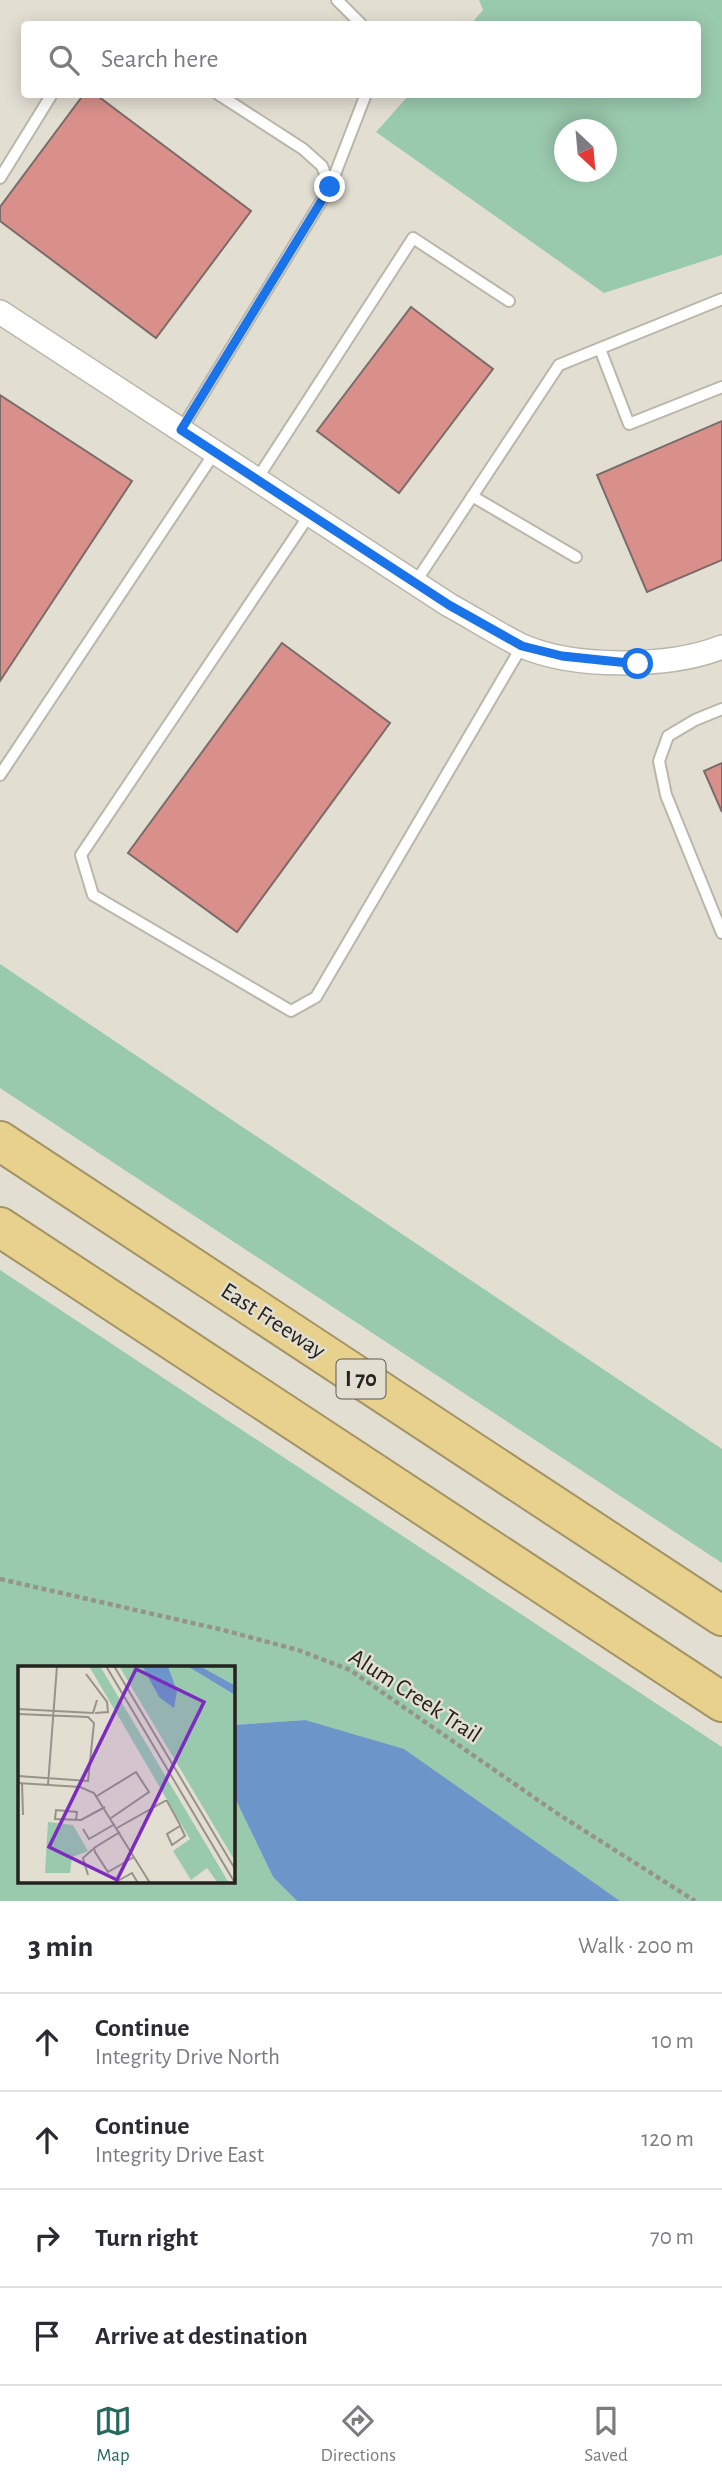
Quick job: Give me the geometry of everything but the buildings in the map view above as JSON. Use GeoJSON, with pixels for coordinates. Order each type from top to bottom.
{"type":"FeatureCollection","features":[{"type":"Feature","properties":{"kind":"highway","name":"East Freeway"},"geometry":{"type":"LineString","coordinates":[[0,1141],[722,1616]]}},
{"type":"Feature","properties":{"kind":"highway"},"geometry":{"type":"LineString","coordinates":[[0,1227],[722,1702]]}},
{"type":"Feature","properties":{"kind":"street"},"geometry":{"type":"LineString","coordinates":[[0,312],[415,583],[522,646],[562,656],[638,664],[674,662],[722,647]]}},
{"type":"Feature","properties":{"kind":"lane"},"geometry":{"type":"LineString","coordinates":[[337,0],[358,21]]}},
{"type":"Feature","properties":{"kind":"lane"},"geometry":{"type":"LineString","coordinates":[[0,178],[50,98]]}},
{"type":"Feature","properties":{"kind":"lane"},"geometry":{"type":"LineString","coordinates":[[224,98],[303,149],[322,166],[330,187]]}},
{"type":"Feature","properties":{"kind":"lane"},"geometry":{"type":"LineString","coordinates":[[181,430],[330,187],[364,98]]}},
{"type":"Feature","properties":{"kind":"lane"},"geometry":{"type":"LineString","coordinates":[[257,479],[414,238],[509,300]]}},
{"type":"Feature","properties":{"kind":"lane"},"geometry":{"type":"LineString","coordinates":[[415,583],[559,365],[722,299]]}},
{"type":"Feature","properties":{"kind":"lane"},"geometry":{"type":"LineString","coordinates":[[600,349],[629,424],[722,387]]}},
{"type":"Feature","properties":{"kind":"lane"},"geometry":{"type":"LineString","coordinates":[[0,775],[215,452]]}},
{"type":"Feature","properties":{"kind":"lane"},"geometry":{"type":"LineString","coordinates":[[472,496],[576,556]]}},
{"type":"Feature","properties":{"kind":"lane"},"geometry":{"type":"LineString","coordinates":[[310,514],[81,855],[93,895],[291,1011],[316,996],[522,646]]}},
{"type":"Feature","properties":{"kind":"lane"},"geometry":{"type":"LineString","coordinates":[[722,709],[695,720],[668,736],[659,761],[666,795],[722,933]]}},
{"type":"Feature","properties":{"kind":"path","name":"Alum Creek Trail"},"geometry":{"type":"LineString","coordinates":[[0,1579],[223,1630],[298,1650],[350,1670],[558,1814],[695,1901]]}},
{"type":"Feature","properties":{"kind":"green space"},"geometry":{"type":"Polygon","coordinates":[[[479,0],[722,0],[722,255],[604,293],[376,132],[406,98],[701,98],[701,21],[474,21],[483,10],[479,0]]]}},
{"type":"Feature","properties":{"kind":"green space"},"geometry":{"type":"Polygon","coordinates":[[[0,964],[722,1449],[722,1563],[0,1088],[0,964]]]}},
{"type":"Feature","properties":{"kind":"green space"},"geometry":{"type":"Polygon","coordinates":[[[0,1270],[722,1747],[722,1901],[620,1901],[555,1858],[305,1720],[234,1725],[234,1666],[18,1666],[18,1884],[234,1884],[234,1796],[273,1877],[297,1901],[0,1901],[0,1270]]]}},
{"type":"Feature","properties":{"kind":"water"},"geometry":{"type":"Polygon","coordinates":[[[305,1720],[404,1749],[620,1901],[297,1901],[273,1877],[234,1796],[234,1725],[305,1720]]]}},
{"type":"Feature","properties":{"kind":"route"},"geometry":{"type":"LineString","coordinates":[[330,187],[181,430],[449,605],[522,646],[562,656],[638,664]]}}]}
